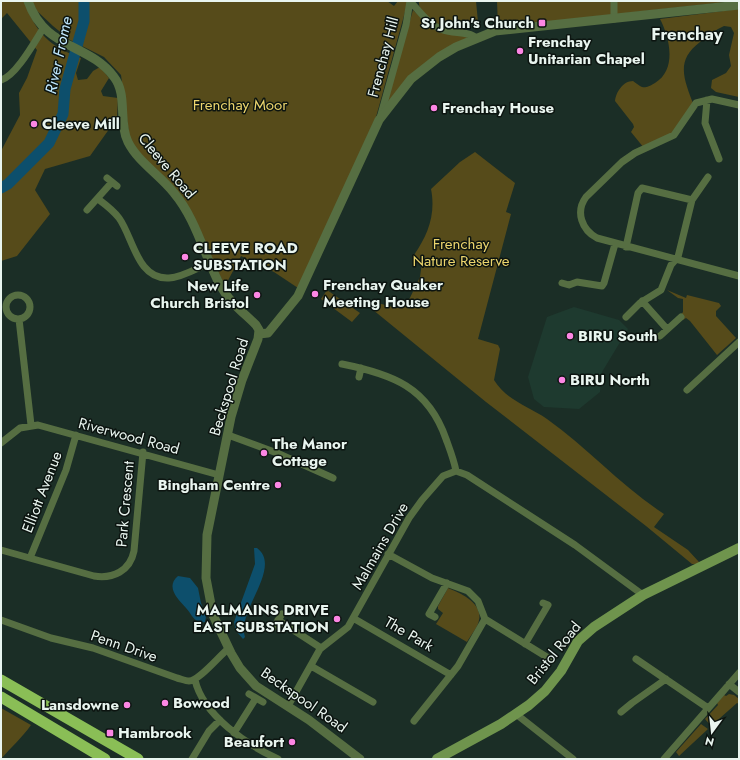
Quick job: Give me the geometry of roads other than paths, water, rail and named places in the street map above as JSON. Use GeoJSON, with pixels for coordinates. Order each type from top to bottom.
{"type":"FeatureCollection","features":[{"type":"Feature","properties":{"kind":"highway"},"geometry":{"type":"LineString","coordinates":[[1,680],[138,759]]}},
{"type":"Feature","properties":{"kind":"highway"},"geometry":{"type":"LineString","coordinates":[[1,697],[105,759]]}},
{"type":"Feature","properties":{"kind":"main road","name":"Bristol Road"},"geometry":{"type":"LineString","coordinates":[[437,759],[516,714],[545,691],[561,671],[578,641],[594,627],[643,595],[739,548]]}},
{"type":"Feature","properties":{"kind":"street","name":"Cleeve Road"},"geometry":{"type":"LineString","coordinates":[[28,1],[32,14],[44,27],[60,41],[104,67],[115,78],[121,97],[124,130],[132,150],[174,193],[187,212],[209,263],[227,297],[256,325],[259,334]]}},
{"type":"Feature","properties":{"kind":"street"},"geometry":{"type":"LineString","coordinates":[[411,1],[428,21],[441,30],[453,34],[473,35],[476,38]]}},
{"type":"Feature","properties":{"kind":"street","name":"Frenchay Hill"},"geometry":{"type":"LineString","coordinates":[[379,120],[411,1]]}},
{"type":"Feature","properties":{"kind":"street"},"geometry":{"type":"LineString","coordinates":[[614,1],[614,19]]}},
{"type":"Feature","properties":{"kind":"street","name":"Beckspool Road"},"geometry":{"type":"LineString","coordinates":[[360,759],[342,743],[256,686],[240,668],[228,649],[213,615],[206,578],[207,535],[228,435],[242,380],[259,334],[268,333],[298,296],[379,120],[406,85],[424,68],[456,47],[495,31],[739,5]]}},
{"type":"Feature","properties":{"kind":"street"},"geometry":{"type":"LineString","coordinates":[[1,80],[9,76],[26,55],[44,27]]}},
{"type":"Feature","properties":{"kind":"street"},"geometry":{"type":"LineString","coordinates":[[707,100],[705,123],[719,159]]}},
{"type":"Feature","properties":{"kind":"street"},"geometry":{"type":"LineString","coordinates":[[739,105],[724,101],[707,100],[696,103],[691,108],[674,135],[635,152],[602,180],[583,200],[580,212],[584,228],[597,238],[739,276]]}},
{"type":"Feature","properties":{"kind":"street"},"geometry":{"type":"LineString","coordinates":[[626,317],[642,301],[661,290],[675,260],[678,257],[692,200],[708,177]]}},
{"type":"Feature","properties":{"kind":"street"},"geometry":{"type":"LineString","coordinates":[[87,210],[112,182]]}},
{"type":"Feature","properties":{"kind":"street"},"geometry":{"type":"LineString","coordinates":[[626,247],[638,193],[642,188],[692,200]]}},
{"type":"Feature","properties":{"kind":"street"},"geometry":{"type":"LineString","coordinates":[[98,199],[114,211],[120,219],[143,265],[151,273],[168,278],[178,276],[209,263]]}},
{"type":"Feature","properties":{"kind":"street"},"geometry":{"type":"LineString","coordinates":[[562,283],[569,285],[577,282],[602,286],[614,243]]}},
{"type":"Feature","properties":{"kind":"street"},"geometry":{"type":"LineString","coordinates":[[642,301],[667,329]]}},
{"type":"Feature","properties":{"kind":"street"},"geometry":{"type":"LineString","coordinates":[[660,336],[681,317]]}},
{"type":"Feature","properties":{"kind":"street"},"geometry":{"type":"LineString","coordinates":[[1,443],[17,430],[31,425],[19,319]]}},
{"type":"Feature","properties":{"kind":"street"},"geometry":{"type":"LineString","coordinates":[[687,390],[697,387],[739,342]]}},
{"type":"Feature","properties":{"kind":"street"},"geometry":{"type":"LineString","coordinates":[[342,364],[381,373],[404,383],[425,400],[441,425],[456,471],[467,475],[575,545],[643,595]]}},
{"type":"Feature","properties":{"kind":"street"},"geometry":{"type":"LineString","coordinates":[[359,377],[361,368]]}},
{"type":"Feature","properties":{"kind":"street","name":"Riverwood Road"},"geometry":{"type":"LineString","coordinates":[[31,425],[41,426],[143,452],[219,475]]}},
{"type":"Feature","properties":{"kind":"street","name":"Elliott Avenue"},"geometry":{"type":"LineString","coordinates":[[30,558],[64,476],[76,435]]}},
{"type":"Feature","properties":{"kind":"street"},"geometry":{"type":"LineString","coordinates":[[228,435],[277,453],[333,478]]}},
{"type":"Feature","properties":{"kind":"street","name":"Park Crescent"},"geometry":{"type":"LineString","coordinates":[[1,550],[101,577],[114,575],[125,568],[132,559],[134,551],[143,452]]}},
{"type":"Feature","properties":{"kind":"street","name":"Malmains Drive"},"geometry":{"type":"LineString","coordinates":[[288,706],[321,648],[345,630],[353,618],[408,518],[443,476],[456,471]]}},
{"type":"Feature","properties":{"kind":"street"},"geometry":{"type":"LineString","coordinates":[[388,554],[428,576],[471,594],[480,605],[485,619],[550,659]]}},
{"type":"Feature","properties":{"kind":"street"},"geometry":{"type":"LineString","coordinates":[[435,617],[429,614],[447,583]]}},
{"type":"Feature","properties":{"kind":"street"},"geometry":{"type":"LineString","coordinates":[[525,644],[548,605],[543,603]]}},
{"type":"Feature","properties":{"kind":"street","name":"The Park"},"geometry":{"type":"LineString","coordinates":[[353,618],[451,674]]}},
{"type":"Feature","properties":{"kind":"street"},"geometry":{"type":"LineString","coordinates":[[414,720],[451,674],[485,619]]}},
{"type":"Feature","properties":{"kind":"street","name":"Penn Drive"},"geometry":{"type":"LineString","coordinates":[[1,620],[51,638],[93,648],[177,678],[189,681],[195,680]]}},
{"type":"Feature","properties":{"kind":"street"},"geometry":{"type":"LineString","coordinates":[[278,620],[321,648]]}},
{"type":"Feature","properties":{"kind":"street"},"geometry":{"type":"LineString","coordinates":[[228,649],[195,680],[197,690],[220,720],[234,734],[259,750],[278,759]]}},
{"type":"Feature","properties":{"kind":"street"},"geometry":{"type":"LineString","coordinates":[[636,658],[708,708]]}},
{"type":"Feature","properties":{"kind":"street"},"geometry":{"type":"LineString","coordinates":[[311,666],[373,702]]}},
{"type":"Feature","properties":{"kind":"street"},"geometry":{"type":"LineString","coordinates":[[664,759],[739,673]]}},
{"type":"Feature","properties":{"kind":"street"},"geometry":{"type":"LineString","coordinates":[[632,713],[624,710],[666,680]]}},
{"type":"Feature","properties":{"kind":"street"},"geometry":{"type":"LineString","coordinates":[[729,684],[739,692]]}},
{"type":"Feature","properties":{"kind":"street"},"geometry":{"type":"LineString","coordinates":[[249,694],[263,702]]}},
{"type":"Feature","properties":{"kind":"street"},"geometry":{"type":"LineString","coordinates":[[234,734],[256,698]]}},
{"type":"Feature","properties":{"kind":"street"},"geometry":{"type":"LineString","coordinates":[[516,714],[573,759]]}},
{"type":"Feature","properties":{"kind":"street"},"geometry":{"type":"LineString","coordinates":[[192,759],[209,731],[220,720]]}},
{"type":"Feature","properties":{"kind":"water"},"geometry":{"type":"Polygon","coordinates":[[[254,548],[257,548],[264,556],[265,566],[262,578],[247,615],[244,627],[245,637],[243,639],[236,631],[234,622],[255,564],[254,548]]]}},
{"type":"Feature","properties":{"kind":"water"},"geometry":{"type":"Polygon","coordinates":[[[178,576],[190,578],[198,588],[206,617],[205,622],[198,622],[174,593],[173,584],[174,580],[178,576]]]}},
{"type":"Feature","properties":{"kind":"waterway","name":"River Frome"},"geometry":{"type":"LineString","coordinates":[[1,188],[8,184],[49,143],[63,114],[65,89],[84,21],[84,1]]}},
{"type":"Feature","properties":{"kind":"place","name":"St John's Church"},"geometry":{"type":"Point","coordinates":[542,23]}},
{"type":"Feature","properties":{"kind":"place","name":"Frenchay Unitarian Chapel"},"geometry":{"type":"Point","coordinates":[520,51]}},
{"type":"Feature","properties":{"kind":"place","name":"Frenchay House"},"geometry":{"type":"Point","coordinates":[434,108]}},
{"type":"Feature","properties":{"kind":"place","name":"Cleeve Mill"},"geometry":{"type":"Point","coordinates":[34,124]}},
{"type":"Feature","properties":{"kind":"place","name":"CLEEVE ROAD SUBSTATION"},"geometry":{"type":"Point","coordinates":[185,257]}},
{"type":"Feature","properties":{"kind":"place","name":"Frenchay Quaker Meeting House"},"geometry":{"type":"Point","coordinates":[315,294]}},
{"type":"Feature","properties":{"kind":"place","name":"New Life Church Bristol"},"geometry":{"type":"Point","coordinates":[257,295]}},
{"type":"Feature","properties":{"kind":"place","name":"BIRU South"},"geometry":{"type":"Point","coordinates":[570,336]}},
{"type":"Feature","properties":{"kind":"place","name":"BIRU North"},"geometry":{"type":"Point","coordinates":[562,380]}},
{"type":"Feature","properties":{"kind":"place","name":"The Manor Cottage"},"geometry":{"type":"Point","coordinates":[264,453]}},
{"type":"Feature","properties":{"kind":"place","name":"Bingham Centre"},"geometry":{"type":"Point","coordinates":[278,485]}},
{"type":"Feature","properties":{"kind":"place","name":"MALMAINS DRIVE EAST SUBSTATION"},"geometry":{"type":"Point","coordinates":[337,619]}},
{"type":"Feature","properties":{"kind":"place","name":"Bowood"},"geometry":{"type":"Point","coordinates":[165,703]}},
{"type":"Feature","properties":{"kind":"place","name":"Lansdowne"},"geometry":{"type":"Point","coordinates":[127,705]}},
{"type":"Feature","properties":{"kind":"place","name":"Hambrook"},"geometry":{"type":"Point","coordinates":[110,733]}},
{"type":"Feature","properties":{"kind":"place","name":"Beaufort"},"geometry":{"type":"Point","coordinates":[292,742]}},
{"type":"Feature","properties":{"kind":"district","name":"Frenchay"},"geometry":{"type":"Point","coordinates":[687,34]}},
{"type":"Feature","properties":{"kind":"park label","name":"Frenchay Moor"},"geometry":{"type":"Point","coordinates":[240,105]}},
{"type":"Feature","properties":{"kind":"park label","name":"Frenchay Nature Reserve"},"geometry":{"type":"Point","coordinates":[461,252]}}]}
